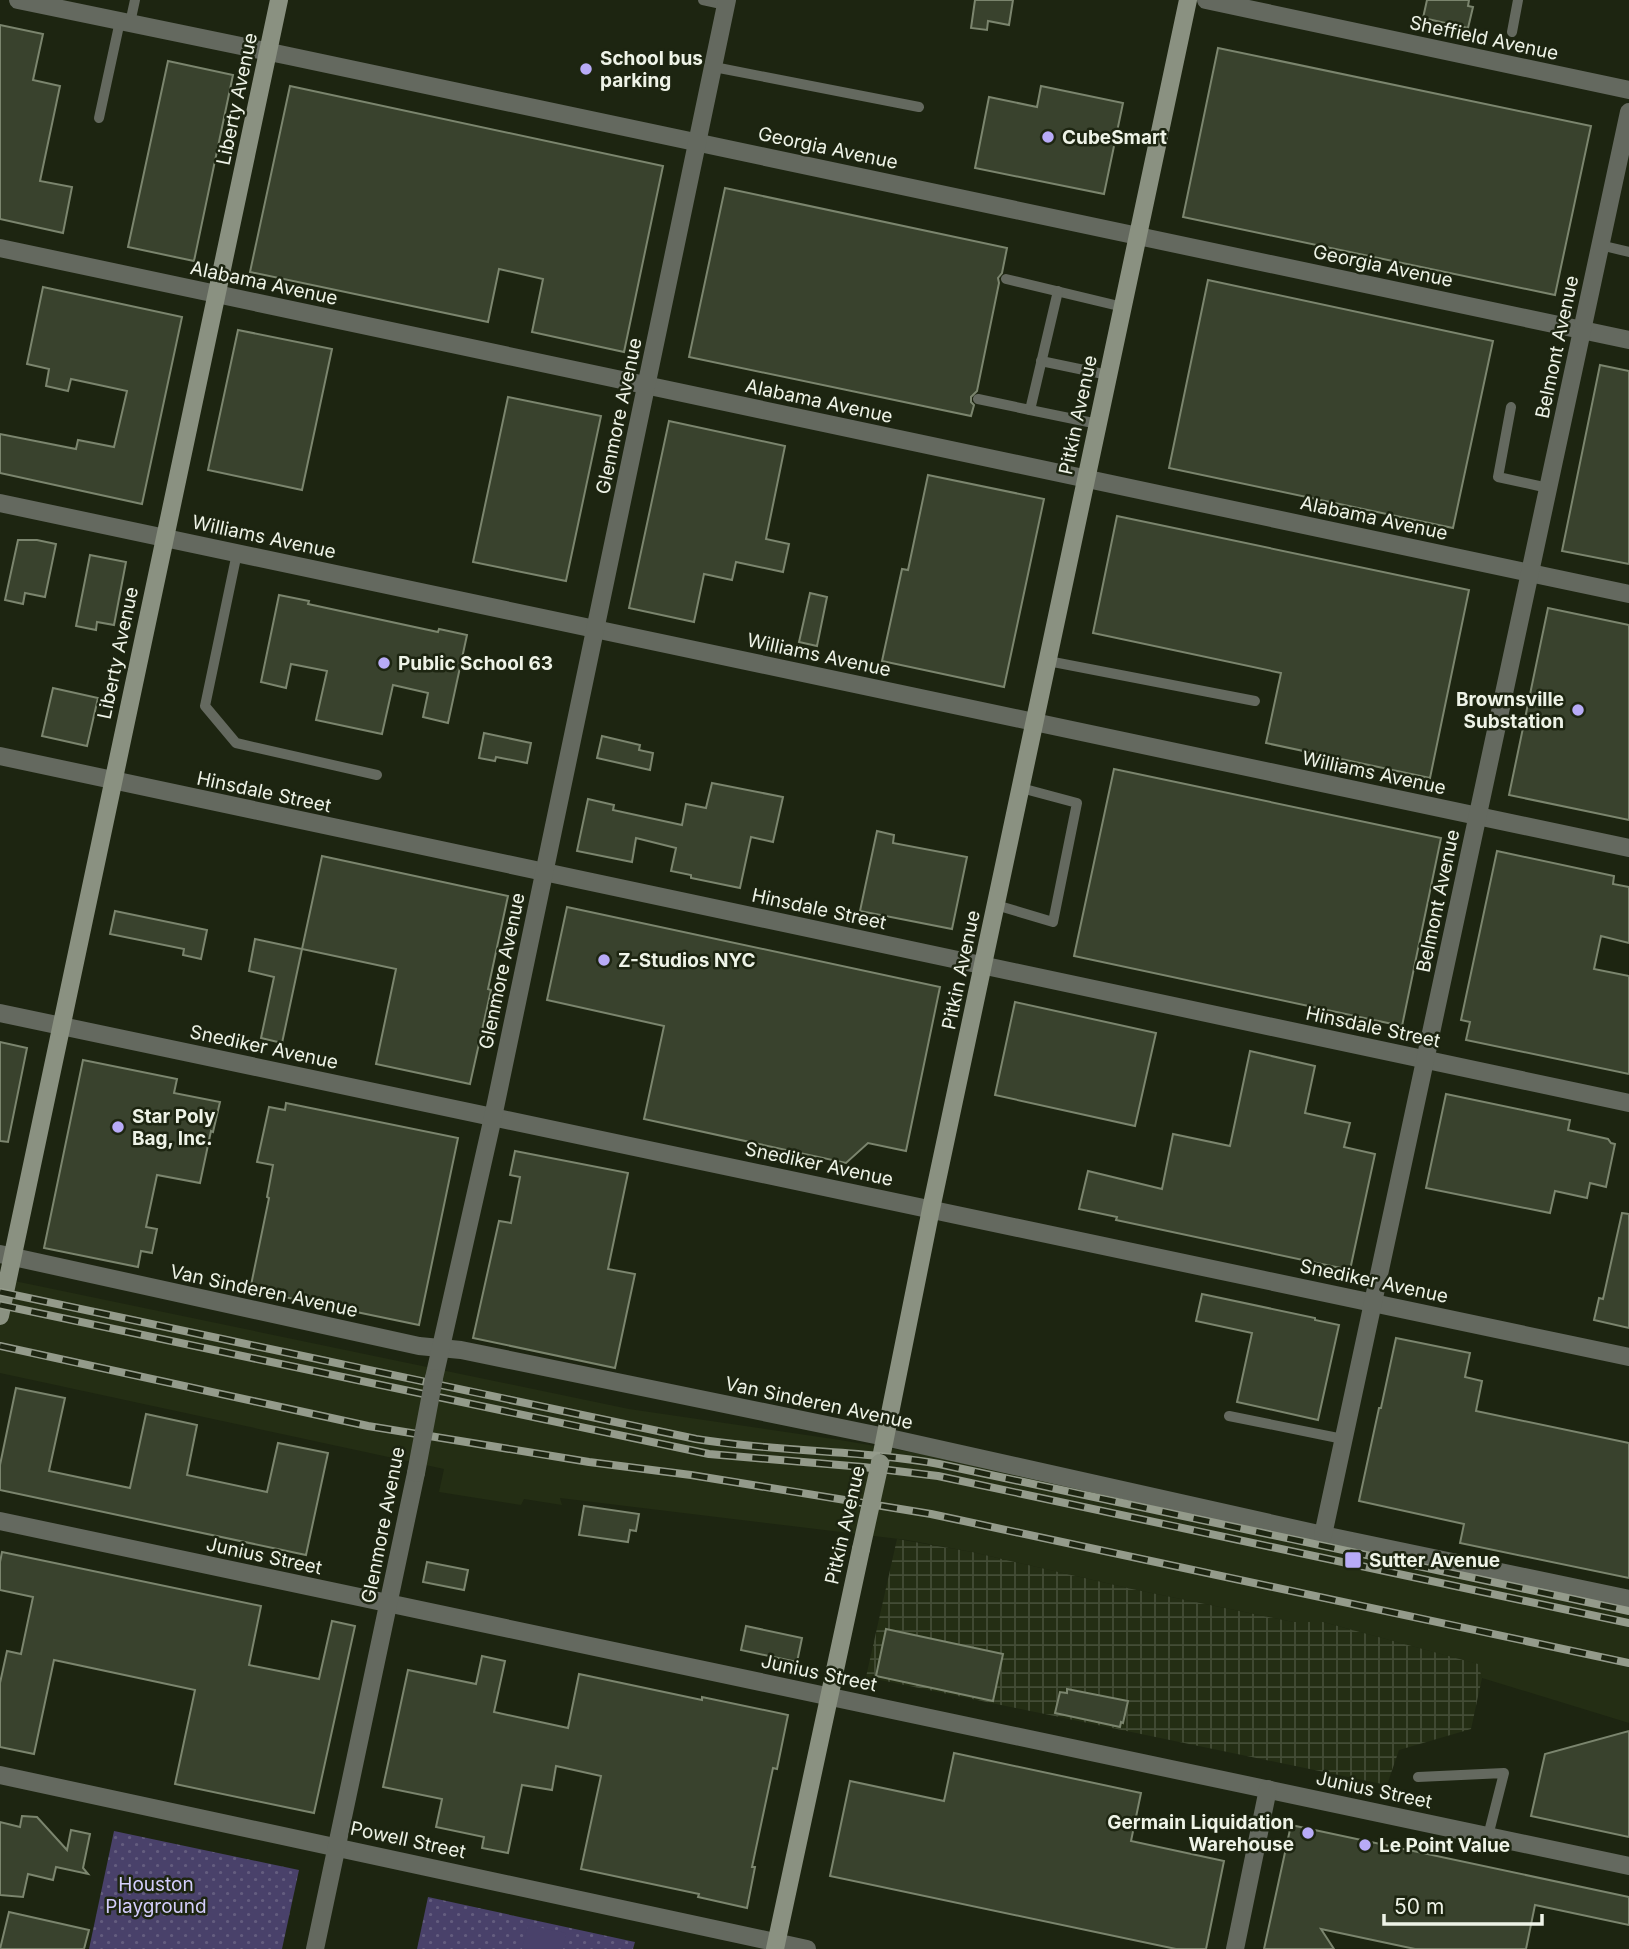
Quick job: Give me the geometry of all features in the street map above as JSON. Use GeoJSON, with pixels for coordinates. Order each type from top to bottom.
{"type":"FeatureCollection","features":[{"type":"Feature","properties":{"kind":"street","name":"Georgia Avenue"},"geometry":{"type":"LineString","coordinates":[[18,0],[1629,340]]}},
{"type":"Feature","properties":{"kind":"street","name":"Liberty Avenue"},"geometry":{"type":"LineString","coordinates":[[0,1315],[7,1284],[6,1256],[61,1027],[279,0]]}},
{"type":"Feature","properties":{"kind":"street","name":"Pitkin Avenue"},"geometry":{"type":"LineString","coordinates":[[776,1946],[1188,0]]}},
{"type":"Feature","properties":{"kind":"street","name":"Sheffield Avenue"},"geometry":{"type":"LineString","coordinates":[[1206,0],[1629,90]]}},
{"type":"Feature","properties":{"kind":"street","name":"Glenmore Avenue"},"geometry":{"type":"LineString","coordinates":[[315,1949],[727,3]]}},
{"type":"Feature","properties":{"kind":"street","name":"Belmont Avenue"},"geometry":{"type":"LineString","coordinates":[[1323,1535],[1629,111]]}},
{"type":"Feature","properties":{"kind":"street","name":"Alabama Avenue"},"geometry":{"type":"LineString","coordinates":[[0,248],[1629,594]]}},
{"type":"Feature","properties":{"kind":"street","name":"Williams Avenue"},"geometry":{"type":"LineString","coordinates":[[0,503],[1629,848]]}},
{"type":"Feature","properties":{"kind":"street","name":"Hinsdale Street"},"geometry":{"type":"LineString","coordinates":[[0,757],[1629,1103]]}},
{"type":"Feature","properties":{"kind":"street","name":"Snediker Avenue"},"geometry":{"type":"LineString","coordinates":[[0,1013],[1629,1357]]}},
{"type":"Feature","properties":{"kind":"street","name":"Van Sinderen Avenue"},"geometry":{"type":"LineString","coordinates":[[6,1256],[419,1346],[461,1350],[885,1437],[1323,1535],[1629,1599]]}},
{"type":"Feature","properties":{"kind":"street","name":"Junius Street"},"geometry":{"type":"LineString","coordinates":[[0,1521],[1629,1866]]}},
{"type":"Feature","properties":{"kind":"street","name":"Powell Street"},"geometry":{"type":"LineString","coordinates":[[0,1775],[337,1846],[776,1946],[807,1949]]}},
{"type":"Feature","properties":{"kind":"street"},"geometry":{"type":"LineString","coordinates":[[1235,1949],[1268,1789]]}},
{"type":"Feature","properties":{"kind":"lane"},"geometry":{"type":"LineString","coordinates":[[99,118],[125,22],[135,0]]}},
{"type":"Feature","properties":{"kind":"lane"},"geometry":{"type":"LineString","coordinates":[[703,0],[727,3]]}},
{"type":"Feature","properties":{"kind":"lane"},"geometry":{"type":"LineString","coordinates":[[1511,32],[1518,0]]}},
{"type":"Feature","properties":{"kind":"lane"},"geometry":{"type":"LineString","coordinates":[[714,67],[919,107]]}},
{"type":"Feature","properties":{"kind":"lane"},"geometry":{"type":"LineString","coordinates":[[1600,245],[1629,252]]}},
{"type":"Feature","properties":{"kind":"lane"},"geometry":{"type":"LineString","coordinates":[[1006,279],[1123,307]]}},
{"type":"Feature","properties":{"kind":"lane"},"geometry":{"type":"LineString","coordinates":[[1030,410],[1058,291]]}},
{"type":"Feature","properties":{"kind":"lane"},"geometry":{"type":"LineString","coordinates":[[1041,361],[1108,375]]}},
{"type":"Feature","properties":{"kind":"lane"},"geometry":{"type":"LineString","coordinates":[[978,399],[1098,424]]}},
{"type":"Feature","properties":{"kind":"lane"},"geometry":{"type":"LineString","coordinates":[[1511,407],[1498,477],[1548,488]]}},
{"type":"Feature","properties":{"kind":"lane"},"geometry":{"type":"LineString","coordinates":[[237,553],[205,706],[236,743],[377,775]]}},
{"type":"Feature","properties":{"kind":"lane"},"geometry":{"type":"LineString","coordinates":[[1048,661],[1255,701]]}},
{"type":"Feature","properties":{"kind":"lane"},"geometry":{"type":"LineString","coordinates":[[996,905],[1053,922],[1077,803],[1021,788]]}},
{"type":"Feature","properties":{"kind":"lane"},"geometry":{"type":"LineString","coordinates":[[1230,1416],[1343,1439]]}},
{"type":"Feature","properties":{"kind":"lane"},"geometry":{"type":"LineString","coordinates":[[1418,1777],[1504,1773],[1489,1836]]}},
{"type":"Feature","properties":{"kind":"shaded area"},"geometry":{"type":"Polygon","coordinates":[[[0,1278],[629,1409],[922,1454],[1629,1606],[1629,1723],[1482,1678],[1477,1664],[1323,1622],[1293,1622],[907,1540],[560,1498],[562,1505],[524,1499],[521,1505],[439,1492],[444,1469],[0,1373],[0,1278]]]}},
{"type":"Feature","properties":{"kind":"shaded area"},"geometry":{"type":"Polygon","coordinates":[[[897,1539],[972,1552],[1293,1622],[1323,1622],[1478,1664],[1482,1678],[1471,1729],[1399,1750],[1387,1785],[866,1677],[897,1539]]]}},
{"type":"Feature","properties":{"kind":"green space","name":"Houston Playground"},"geometry":{"type":"Polygon","coordinates":[[[114,1831],[299,1870],[282,1949],[89,1949],[114,1831]]]}},
{"type":"Feature","properties":{"kind":"green space"},"geometry":{"type":"Polygon","coordinates":[[[428,1897],[635,1942],[633,1949],[417,1949],[428,1897]]]}},
{"type":"Feature","properties":{"kind":"green space"},"geometry":{"type":"Polygon","coordinates":[[[528,1925],[566,1933],[563,1949],[522,1949],[528,1925]]]}},
{"type":"Feature","properties":{"kind":"building"},"geometry":{"type":"Polygon","coordinates":[[[975,0],[1013,0],[1009,25],[988,21],[987,30],[971,28],[975,0]]]}},
{"type":"Feature","properties":{"kind":"building"},"geometry":{"type":"Polygon","coordinates":[[[1427,0],[1469,0],[1468,6],[1473,7],[1468,28],[1423,18],[1427,0]]]}},
{"type":"Feature","properties":{"kind":"building"},"geometry":{"type":"Polygon","coordinates":[[[0,25],[43,34],[33,80],[60,86],[40,181],[72,187],[63,233],[0,219],[0,25]]]}},
{"type":"Feature","properties":{"kind":"building"},"geometry":{"type":"Polygon","coordinates":[[[1218,48],[1591,126],[1555,295],[1183,217],[1218,48]]]}},
{"type":"Feature","properties":{"kind":"building"},"geometry":{"type":"Polygon","coordinates":[[[168,61],[233,75],[194,261],[128,247],[168,61]]]}},
{"type":"Feature","properties":{"kind":"building"},"geometry":{"type":"Polygon","coordinates":[[[290,86],[663,166],[624,352],[532,332],[543,279],[499,269],[488,322],[250,272],[290,86]]]}},
{"type":"Feature","properties":{"kind":"building","name":"CubeSmart"},"geometry":{"type":"Polygon","coordinates":[[[1041,86],[1123,103],[1104,194],[975,168],[989,97],[1037,107],[1041,86]]]}},
{"type":"Feature","properties":{"kind":"building"},"geometry":{"type":"Polygon","coordinates":[[[725,188],[1007,248],[1002,273],[998,278],[977,391],[971,397],[974,405],[971,416],[689,357],[725,188]]]}},
{"type":"Feature","properties":{"kind":"building"},"geometry":{"type":"Polygon","coordinates":[[[1208,280],[1493,341],[1453,528],[1169,468],[1208,280]]]}},
{"type":"Feature","properties":{"kind":"building"},"geometry":{"type":"Polygon","coordinates":[[[43,287],[182,317],[142,504],[0,473],[0,434],[76,449],[78,440],[114,447],[127,391],[71,379],[68,391],[46,386],[49,369],[27,364],[43,287]]]}},
{"type":"Feature","properties":{"kind":"building"},"geometry":{"type":"Polygon","coordinates":[[[238,330],[332,349],[302,490],[208,470],[238,330]]]}},
{"type":"Feature","properties":{"kind":"building"},"geometry":{"type":"Polygon","coordinates":[[[1600,365],[1629,371],[1629,564],[1562,551],[1600,365]]]}},
{"type":"Feature","properties":{"kind":"building"},"geometry":{"type":"Polygon","coordinates":[[[508,397],[601,416],[566,581],[473,562],[508,397]]]}},
{"type":"Feature","properties":{"kind":"building"},"geometry":{"type":"Polygon","coordinates":[[[669,421],[785,446],[766,539],[789,544],[783,572],[736,562],[732,580],[704,574],[694,622],[629,608],[669,421]]]}},
{"type":"Feature","properties":{"kind":"building"},"geometry":{"type":"Polygon","coordinates":[[[928,475],[1044,499],[1004,687],[882,661],[902,569],[908,570],[928,475]]]}},
{"type":"Feature","properties":{"kind":"building"},"geometry":{"type":"Polygon","coordinates":[[[1117,516],[1469,590],[1430,778],[1266,743],[1281,673],[1093,633],[1117,516]]]}},
{"type":"Feature","properties":{"kind":"building"},"geometry":{"type":"Polygon","coordinates":[[[18,540],[56,544],[45,597],[25,593],[23,604],[5,600],[18,540]]]}},
{"type":"Feature","properties":{"kind":"building"},"geometry":{"type":"Polygon","coordinates":[[[90,555],[126,562],[114,625],[97,622],[96,630],[76,626],[90,555]]]}},
{"type":"Feature","properties":{"kind":"building"},"geometry":{"type":"Polygon","coordinates":[[[810,593],[827,597],[817,646],[799,642],[810,593]]]}},
{"type":"Feature","properties":{"kind":"building","name":"Public School 63"},"geometry":{"type":"Polygon","coordinates":[[[279,595],[309,601],[308,604],[438,632],[439,629],[467,635],[448,723],[423,717],[428,693],[393,685],[382,734],[316,720],[327,671],[291,664],[286,688],[261,682],[279,595]]]}},
{"type":"Feature","properties":{"kind":"building","name":"Brownsville Substation"},"geometry":{"type":"Polygon","coordinates":[[[1548,608],[1629,625],[1629,820],[1509,795],[1548,608]]]}},
{"type":"Feature","properties":{"kind":"building"},"geometry":{"type":"Polygon","coordinates":[[[53,688],[98,698],[87,746],[42,736],[53,688]]]}},
{"type":"Feature","properties":{"kind":"building"},"geometry":{"type":"Polygon","coordinates":[[[484,733],[531,743],[527,763],[496,757],[495,761],[479,758],[484,733]]]}},
{"type":"Feature","properties":{"kind":"building"},"geometry":{"type":"Polygon","coordinates":[[[602,736],[640,745],[639,750],[653,753],[650,770],[597,758],[602,736]]]}},
{"type":"Feature","properties":{"kind":"building"},"geometry":{"type":"Polygon","coordinates":[[[1114,769],[1441,838],[1402,1026],[1074,956],[1114,769]]]}},
{"type":"Feature","properties":{"kind":"building"},"geometry":{"type":"Polygon","coordinates":[[[712,783],[783,797],[773,842],[751,837],[740,888],[671,871],[676,848],[636,838],[632,862],[577,851],[588,799],[614,805],[613,810],[682,825],[686,804],[706,808],[712,783]]]}},
{"type":"Feature","properties":{"kind":"building"},"geometry":{"type":"Polygon","coordinates":[[[877,831],[894,835],[893,843],[967,857],[952,929],[860,911],[877,831]]]}},
{"type":"Feature","properties":{"kind":"building"},"geometry":{"type":"Polygon","coordinates":[[[1497,851],[1614,876],[1613,884],[1629,887],[1629,943],[1601,936],[1594,969],[1629,976],[1629,1074],[1466,1040],[1470,1022],[1461,1020],[1497,851]]]}},
{"type":"Feature","properties":{"kind":"building"},"geometry":{"type":"Polygon","coordinates":[[[322,856],[508,896],[470,1084],[376,1064],[396,969],[302,949],[322,856]]]}},
{"type":"Feature","properties":{"kind":"building"},"geometry":{"type":"Polygon","coordinates":[[[567,907],[940,987],[906,1151],[868,1143],[846,1163],[644,1119],[664,1026],[547,1000],[567,907]]]}},
{"type":"Feature","properties":{"kind":"building"},"geometry":{"type":"Polygon","coordinates":[[[115,911],[207,930],[201,959],[183,955],[184,949],[110,934],[115,911]]]}},
{"type":"Feature","properties":{"kind":"building"},"geometry":{"type":"Polygon","coordinates":[[[255,939],[302,949],[282,1043],[261,1038],[274,977],[249,971],[255,939]]]}},
{"type":"Feature","properties":{"kind":"building"},"geometry":{"type":"Polygon","coordinates":[[[1015,1002],[1156,1033],[1135,1126],[995,1095],[1015,1002]]]}},
{"type":"Feature","properties":{"kind":"building"},"geometry":{"type":"Polygon","coordinates":[[[0,1042],[27,1048],[8,1142],[0,1141],[0,1042]]]}},
{"type":"Feature","properties":{"kind":"building"},"geometry":{"type":"Polygon","coordinates":[[[1250,1051],[1315,1066],[1305,1113],[1350,1123],[1344,1147],[1375,1154],[1350,1270],[1116,1220],[1117,1217],[1079,1209],[1088,1171],[1162,1189],[1173,1134],[1230,1146],[1250,1051]]]}},
{"type":"Feature","properties":{"kind":"building","name":"Star Poly Bag, Inc."},"geometry":{"type":"Polygon","coordinates":[[[83,1060],[177,1079],[174,1093],[220,1102],[200,1183],[157,1175],[146,1227],[157,1229],[152,1253],[141,1251],[138,1267],[44,1248],[83,1060]]]}},
{"type":"Feature","properties":{"kind":"building"},"geometry":{"type":"Polygon","coordinates":[[[1446,1094],[1570,1120],[1568,1130],[1608,1139],[1615,1144],[1606,1187],[1590,1183],[1587,1198],[1555,1191],[1550,1213],[1426,1188],[1446,1094]]]}},
{"type":"Feature","properties":{"kind":"building"},"geometry":{"type":"Polygon","coordinates":[[[286,1103],[458,1138],[419,1325],[250,1290],[273,1165],[257,1162],[269,1107],[285,1110],[286,1103]]]}},
{"type":"Feature","properties":{"kind":"building"},"geometry":{"type":"Polygon","coordinates":[[[515,1151],[628,1173],[608,1269],[635,1274],[615,1368],[473,1338],[499,1221],[511,1223],[520,1177],[510,1175],[515,1151]]]}},
{"type":"Feature","properties":{"kind":"building"},"geometry":{"type":"Polygon","coordinates":[[[1622,1213],[1629,1214],[1629,1328],[1594,1320],[1599,1298],[1603,1299],[1622,1213]]]}},
{"type":"Feature","properties":{"kind":"building"},"geometry":{"type":"Polygon","coordinates":[[[1202,1294],[1339,1325],[1318,1420],[1237,1402],[1252,1333],[1196,1321],[1202,1294]]]}},
{"type":"Feature","properties":{"kind":"building"},"geometry":{"type":"Polygon","coordinates":[[[1396,1338],[1470,1353],[1465,1377],[1482,1381],[1476,1411],[1629,1443],[1629,1578],[1460,1543],[1464,1524],[1359,1501],[1396,1338]]]}},
{"type":"Feature","properties":{"kind":"building"},"geometry":{"type":"Polygon","coordinates":[[[16,1388],[65,1398],[49,1471],[130,1488],[146,1414],[197,1425],[187,1475],[267,1492],[278,1443],[328,1453],[306,1555],[0,1490],[0,1465],[16,1388]]]}},
{"type":"Feature","properties":{"kind":"building"},"geometry":{"type":"Polygon","coordinates":[[[584,1506],[639,1514],[636,1531],[630,1530],[628,1542],[579,1535],[584,1506]]]}},
{"type":"Feature","properties":{"kind":"building"},"geometry":{"type":"Polygon","coordinates":[[[2,1552],[261,1606],[249,1665],[319,1679],[332,1621],[355,1626],[314,1813],[175,1784],[195,1690],[54,1660],[34,1754],[0,1747],[0,1683],[7,1651],[21,1654],[33,1597],[0,1590],[2,1552]]]}},
{"type":"Feature","properties":{"kind":"building"},"geometry":{"type":"Polygon","coordinates":[[[427,1562],[468,1570],[464,1590],[423,1582],[427,1562]]]}},
{"type":"Feature","properties":{"kind":"building"},"geometry":{"type":"Polygon","coordinates":[[[746,1626],[802,1638],[797,1662],[741,1650],[746,1626]]]}},
{"type":"Feature","properties":{"kind":"building"},"geometry":{"type":"Polygon","coordinates":[[[886,1629],[1003,1654],[993,1701],[876,1676],[886,1629]]]}},
{"type":"Feature","properties":{"kind":"building"},"geometry":{"type":"Polygon","coordinates":[[[482,1656],[505,1661],[494,1712],[568,1728],[579,1674],[788,1715],[777,1769],[773,1768],[752,1867],[755,1867],[747,1908],[698,1897],[699,1894],[581,1869],[601,1776],[556,1766],[552,1790],[522,1785],[508,1853],[482,1848],[484,1837],[436,1827],[442,1799],[383,1787],[408,1670],[476,1684],[482,1656]]]}},
{"type":"Feature","properties":{"kind":"building"},"geometry":{"type":"Polygon","coordinates":[[[1067,1689],[1128,1701],[1123,1723],[1121,1722],[1120,1727],[1055,1713],[1060,1692],[1067,1693],[1067,1689]]]}},
{"type":"Feature","properties":{"kind":"building"},"geometry":{"type":"Polygon","coordinates":[[[1629,1731],[1629,1837],[1531,1816],[1545,1754],[1629,1731]]]}},
{"type":"Feature","properties":{"kind":"building"},"geometry":{"type":"Polygon","coordinates":[[[954,1753],[1141,1793],[1131,1841],[1224,1861],[1206,1949],[1176,1949],[830,1876],[850,1781],[944,1801],[954,1753]]]}},
{"type":"Feature","properties":{"kind":"building"},"geometry":{"type":"Polygon","coordinates":[[[22,1816],[37,1817],[67,1850],[71,1830],[90,1834],[83,1868],[88,1874],[56,1867],[53,1880],[28,1874],[23,1897],[0,1895],[0,1822],[20,1827],[22,1816]]]}},
{"type":"Feature","properties":{"kind":"building"},"geometry":{"type":"Polygon","coordinates":[[[1291,1825],[1629,1897],[1629,1925],[1535,1905],[1526,1949],[1415,1949],[1321,1929],[1334,1949],[1264,1949],[1291,1825]]]}},
{"type":"Feature","properties":{"kind":"building"},"geometry":{"type":"Polygon","coordinates":[[[9,1912],[89,1930],[84,1949],[0,1949],[9,1912]]]}},
{"type":"Feature","properties":{"kind":"railway"},"geometry":{"type":"LineString","coordinates":[[0,1292],[696,1439],[939,1464],[1629,1611]]}},
{"type":"Feature","properties":{"kind":"railway"},"geometry":{"type":"LineString","coordinates":[[0,1305],[709,1454],[938,1476],[1629,1623]]}},
{"type":"Feature","properties":{"kind":"railway"},"geometry":{"type":"LineString","coordinates":[[0,1346],[368,1426],[931,1514],[1629,1663]]}},
{"type":"Feature","properties":{"kind":"place","name":"School bus parking"},"geometry":{"type":"Point","coordinates":[586,69]}},
{"type":"Feature","properties":{"kind":"place","name":"CubeSmart"},"geometry":{"type":"Point","coordinates":[1048,137]}},
{"type":"Feature","properties":{"kind":"place","name":"Public School 63"},"geometry":{"type":"Point","coordinates":[384,663]}},
{"type":"Feature","properties":{"kind":"place","name":"Brownsville Substation"},"geometry":{"type":"Point","coordinates":[1578,710]}},
{"type":"Feature","properties":{"kind":"place","name":"Z-Studios NYC"},"geometry":{"type":"Point","coordinates":[604,960]}},
{"type":"Feature","properties":{"kind":"place","name":"Star Poly Bag, Inc."},"geometry":{"type":"Point","coordinates":[118,1127]}},
{"type":"Feature","properties":{"kind":"place","name":"Sutter Avenue"},"geometry":{"type":"Point","coordinates":[1353,1560]}},
{"type":"Feature","properties":{"kind":"place","name":"Germain Liquidation Warehouse"},"geometry":{"type":"Point","coordinates":[1308,1833]}},
{"type":"Feature","properties":{"kind":"place","name":"Le Point Value"},"geometry":{"type":"Point","coordinates":[1365,1845]}}]}
